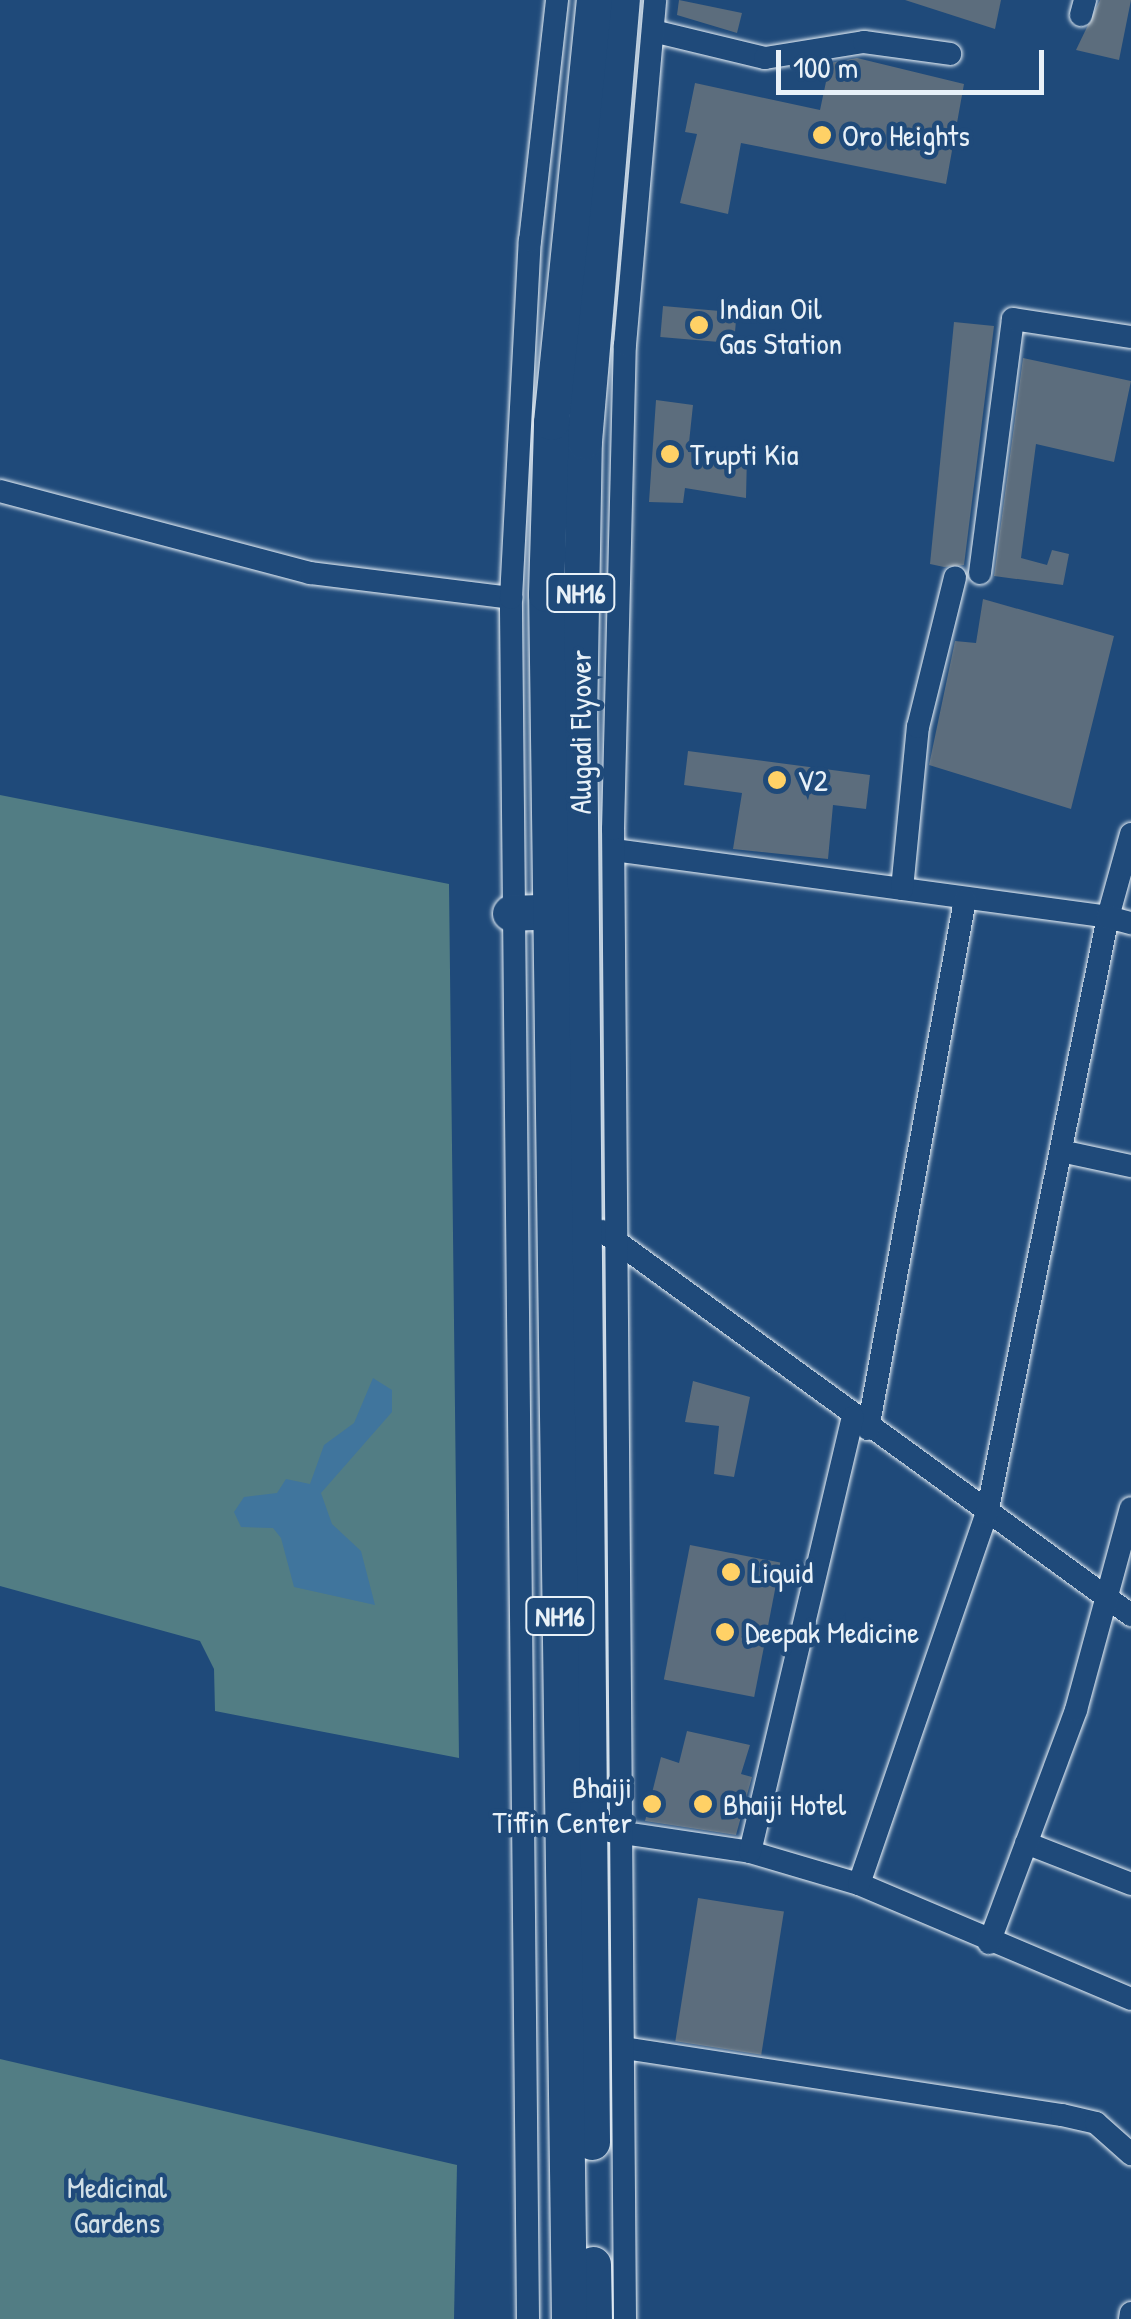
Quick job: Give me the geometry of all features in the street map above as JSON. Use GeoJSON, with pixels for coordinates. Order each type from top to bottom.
{"type":"FeatureCollection","features":[{"type":"Feature","properties":{"kind":"highway","name":"Alugadi Flyover"},"geometry":{"type":"LineString","coordinates":[[546,912],[551,422],[594,0]]}},
{"type":"Feature","properties":{"kind":"highway","name":"Alugadi Flyover"},"geometry":{"type":"LineString","coordinates":[[597,1230],[584,1187],[584,441],[622,0]]}},
{"type":"Feature","properties":{"kind":"highway"},"geometry":{"type":"LineString","coordinates":[[510,913],[546,912]]}},
{"type":"Feature","properties":{"kind":"highway","name":"NH16"},"geometry":{"type":"LineString","coordinates":[[546,912],[569,2319]]}},
{"type":"Feature","properties":{"kind":"highway","name":"NH16"},"geometry":{"type":"LineString","coordinates":[[594,2319],[589,1830],[597,1230]]}},
{"type":"Feature","properties":{"kind":"street"},"geometry":{"type":"LineString","coordinates":[[528,2319],[510,913],[511,598],[530,241],[557,0]]}},
{"type":"Feature","properties":{"kind":"street"},"geometry":{"type":"LineString","coordinates":[[625,2319],[624,1832],[597,1230],[614,850],[625,346],[655,0]]}},
{"type":"Feature","properties":{"kind":"street"},"geometry":{"type":"LineString","coordinates":[[652,30],[765,58],[864,42],[950,54]]}},
{"type":"Feature","properties":{"kind":"street"},"geometry":{"type":"LineString","coordinates":[[980,573],[1013,319],[1131,336]]}},
{"type":"Feature","properties":{"kind":"street"},"geometry":{"type":"LineString","coordinates":[[0,492],[310,573],[511,598]]}},
{"type":"Feature","properties":{"kind":"street"},"geometry":{"type":"LineString","coordinates":[[902,890],[918,727],[955,577]]}},
{"type":"Feature","properties":{"kind":"street"},"geometry":{"type":"LineString","coordinates":[[859,1884],[987,1512],[1060,1151],[1120,920],[1131,834]]}},
{"type":"Feature","properties":{"kind":"street"},"geometry":{"type":"LineString","coordinates":[[614,850],[1120,920]]}},
{"type":"Feature","properties":{"kind":"street"},"geometry":{"type":"LineString","coordinates":[[750,1852],[861,1423],[966,900]]}},
{"type":"Feature","properties":{"kind":"street"},"geometry":{"type":"LineString","coordinates":[[1060,1151],[1131,1166]]}},
{"type":"Feature","properties":{"kind":"street"},"geometry":{"type":"LineString","coordinates":[[597,1230],[1131,1615]]}},
{"type":"Feature","properties":{"kind":"street"},"geometry":{"type":"LineString","coordinates":[[989,1943],[1107,1598],[1131,1508]]}},
{"type":"Feature","properties":{"kind":"street"},"geometry":{"type":"LineString","coordinates":[[589,1830],[750,1852],[859,1884],[989,1943],[1129,1992]]}},
{"type":"Feature","properties":{"kind":"street"},"geometry":{"type":"LineString","coordinates":[[1026,1843],[1131,1884]]}},
{"type":"Feature","properties":{"kind":"street"},"geometry":{"type":"LineString","coordinates":[[624,2048],[1062,2115],[1096,2123],[1131,2154]]}},
{"type":"Feature","properties":{"kind":"green space"},"geometry":{"type":"Polygon","coordinates":[[[0,795],[449,884],[459,1758],[215,1711],[214,1669],[200,1641],[0,1586],[0,795]]]}},
{"type":"Feature","properties":{"kind":"green space","name":"Medicinal Gardens"},"geometry":{"type":"Polygon","coordinates":[[[0,2059],[457,2165],[454,2319],[0,2319],[0,2059]]]}},
{"type":"Feature","properties":{"kind":"water"},"geometry":{"type":"Polygon","coordinates":[[[373,1378],[392,1390],[392,1412],[321,1493],[332,1524],[361,1551],[375,1605],[294,1587],[281,1538],[273,1528],[241,1527],[234,1512],[244,1497],[277,1493],[286,1479],[310,1484],[324,1445],[354,1423],[373,1378]]]}},
{"type":"Feature","properties":{"kind":"building"},"geometry":{"type":"Polygon","coordinates":[[[679,0],[742,13],[737,33],[677,15],[679,0]]]}},
{"type":"Feature","properties":{"kind":"building"},"geometry":{"type":"Polygon","coordinates":[[[905,0],[1001,0],[995,29],[905,0]]]}},
{"type":"Feature","properties":{"kind":"building"},"geometry":{"type":"Polygon","coordinates":[[[1100,0],[1131,0],[1119,60],[1076,50],[1100,0]]]}},
{"type":"Feature","properties":{"kind":"building"},"geometry":{"type":"Polygon","coordinates":[[[857,58],[964,84],[946,184],[741,143],[728,214],[680,203],[697,134],[685,132],[695,83],[820,110],[830,63],[857,58]]]}},
{"type":"Feature","properties":{"kind":"building","name":"Indian Oil Gas Station"},"geometry":{"type":"Polygon","coordinates":[[[663,306],[737,312],[734,343],[660,337],[663,306]]]}},
{"type":"Feature","properties":{"kind":"building"},"geometry":{"type":"Polygon","coordinates":[[[954,322],[994,326],[964,565],[944,567],[930,564],[954,322]]]}},
{"type":"Feature","properties":{"kind":"building"},"geometry":{"type":"Polygon","coordinates":[[[1023,358],[1131,381],[1114,462],[1036,444],[1021,558],[1047,565],[1052,550],[1069,554],[1063,585],[994,576],[1023,358]]]}},
{"type":"Feature","properties":{"kind":"building"},"geometry":{"type":"Polygon","coordinates":[[[656,400],[693,405],[688,452],[747,455],[746,498],[685,488],[683,503],[649,502],[656,400]]]}},
{"type":"Feature","properties":{"kind":"building"},"geometry":{"type":"Polygon","coordinates":[[[983,599],[1114,636],[1071,809],[929,765],[955,641],[976,643],[983,599]]]}},
{"type":"Feature","properties":{"kind":"building"},"geometry":{"type":"Polygon","coordinates":[[[688,751],[870,775],[866,809],[833,805],[828,859],[733,849],[742,793],[684,785],[688,751]]]}},
{"type":"Feature","properties":{"kind":"building"},"geometry":{"type":"Polygon","coordinates":[[[693,1381],[750,1397],[734,1477],[714,1474],[719,1426],[685,1422],[693,1381]]]}},
{"type":"Feature","properties":{"kind":"building"},"geometry":{"type":"Polygon","coordinates":[[[690,1545],[780,1563],[754,1697],[664,1679],[690,1545]]]}},
{"type":"Feature","properties":{"kind":"building","name":"Bhaiji Hotel"},"geometry":{"type":"Polygon","coordinates":[[[687,1731],[750,1745],[741,1774],[752,1777],[736,1835],[645,1821],[661,1757],[679,1763],[687,1731]]]}},
{"type":"Feature","properties":{"kind":"building"},"geometry":{"type":"Polygon","coordinates":[[[698,1898],[784,1912],[761,2055],[675,2041],[698,1898]]]}},
{"type":"Feature","properties":{"kind":"place","name":"Oro Heights"},"geometry":{"type":"Point","coordinates":[822,135]}},
{"type":"Feature","properties":{"kind":"place","name":"Indian Oil Gas Station"},"geometry":{"type":"Point","coordinates":[699,325]}},
{"type":"Feature","properties":{"kind":"place","name":"Trupti Kia"},"geometry":{"type":"Point","coordinates":[670,454]}},
{"type":"Feature","properties":{"kind":"place","name":"V2"},"geometry":{"type":"Point","coordinates":[777,780]}},
{"type":"Feature","properties":{"kind":"place","name":"Liquid"},"geometry":{"type":"Point","coordinates":[731,1572]}},
{"type":"Feature","properties":{"kind":"place","name":"Deepak Medicine"},"geometry":{"type":"Point","coordinates":[725,1632]}},
{"type":"Feature","properties":{"kind":"place","name":"Bhaiji Tiffin Center"},"geometry":{"type":"Point","coordinates":[652,1804]}},
{"type":"Feature","properties":{"kind":"place","name":"Bhaiji Hotel"},"geometry":{"type":"Point","coordinates":[703,1804]}}]}
